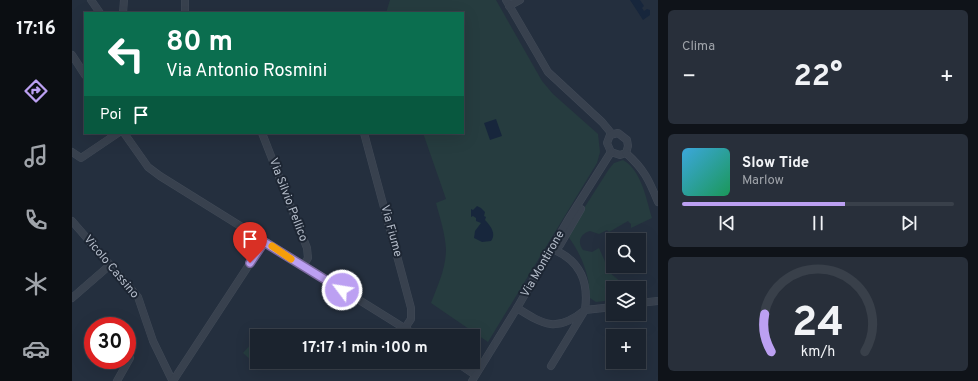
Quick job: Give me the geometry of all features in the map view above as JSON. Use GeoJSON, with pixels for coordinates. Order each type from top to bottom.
{"type":"FeatureCollection","features":[{"type":"Feature","properties":{"kind":"street"},"geometry":{"type":"LineString","coordinates":[[91,0],[99,12]]}},
{"type":"Feature","properties":{"kind":"street"},"geometry":{"type":"LineString","coordinates":[[123,12],[124,0]]}},
{"type":"Feature","properties":{"kind":"street"},"geometry":{"type":"LineString","coordinates":[[185,0],[185,12]]}},
{"type":"Feature","properties":{"kind":"street"},"geometry":{"type":"LineString","coordinates":[[520,0],[507,3],[548,72],[602,122],[612,134]]}},
{"type":"Feature","properties":{"kind":"street"},"geometry":{"type":"LineString","coordinates":[[72,55],[84,73]]}},
{"type":"Feature","properties":{"kind":"street"},"geometry":{"type":"LineString","coordinates":[[72,152],[81,158],[117,134]]}},
{"type":"Feature","properties":{"kind":"street"},"geometry":{"type":"LineString","coordinates":[[125,134],[148,167],[160,176],[264,242],[405,328]]}},
{"type":"Feature","properties":{"kind":"street","name":"Via Silvio Pellico"},"geometry":{"type":"LineString","coordinates":[[262,134],[307,248],[308,258],[303,266]]}},
{"type":"Feature","properties":{"kind":"street","name":"Via Fiume"},"geometry":{"type":"LineString","coordinates":[[364,134],[411,308],[411,319],[405,328]]}},
{"type":"Feature","properties":{"kind":"street"},"geometry":{"type":"LineString","coordinates":[[612,134],[618,134],[627,140],[628,146],[626,153],[620,155],[612,153],[607,142],[608,137],[612,134]]}},
{"type":"Feature","properties":{"kind":"street","name":"Via Montirone"},"geometry":{"type":"LineString","coordinates":[[474,378],[554,250],[562,231],[612,153]]}},
{"type":"Feature","properties":{"kind":"street"},"geometry":{"type":"LineString","coordinates":[[626,153],[644,171],[658,202]]}},
{"type":"Feature","properties":{"kind":"street","name":"Vicolo Cassino"},"geometry":{"type":"LineString","coordinates":[[72,221],[138,297],[153,341],[173,381]]}},
{"type":"Feature","properties":{"kind":"street"},"geometry":{"type":"LineString","coordinates":[[173,381],[264,242]]}},
{"type":"Feature","properties":{"kind":"street"},"geometry":{"type":"LineString","coordinates":[[551,366],[585,310],[586,302],[581,272],[570,259],[554,250]]}},
{"type":"Feature","properties":{"kind":"street"},"geometry":{"type":"LineString","coordinates":[[72,298],[110,265]]}},
{"type":"Feature","properties":{"kind":"street"},"geometry":{"type":"LineString","coordinates":[[646,302],[658,301]]}},
{"type":"Feature","properties":{"kind":"street"},"geometry":{"type":"LineString","coordinates":[[517,308],[539,321],[550,324],[571,321],[585,310],[606,308]]}},
{"type":"Feature","properties":{"kind":"street"},"geometry":{"type":"LineString","coordinates":[[117,381],[124,369]]}},
{"type":"Feature","properties":{"kind":"street"},"geometry":{"type":"LineString","coordinates":[[464,369],[474,378]]}},
{"type":"Feature","properties":{"kind":"green space"},"geometry":{"type":"Polygon","coordinates":[[[390,0],[496,0],[542,81],[553,94],[598,134],[600,152],[597,163],[488,342],[480,337],[480,329],[469,329],[431,303],[439,283],[446,256],[443,231],[436,203],[446,199],[423,134],[464,134],[464,12],[386,12],[390,0]]]}},
{"type":"Feature","properties":{"kind":"green space"},"geometry":{"type":"Polygon","coordinates":[[[623,160],[635,171],[645,194],[652,218],[631,228],[631,224],[628,221],[609,232],[607,230],[599,234],[590,231],[584,234],[580,239],[580,244],[583,250],[592,252],[599,248],[606,264],[606,273],[610,273],[620,281],[606,281],[606,301],[596,302],[590,298],[588,279],[582,261],[567,235],[614,163],[623,160]]]}},
{"type":"Feature","properties":{"kind":"green space"},"geometry":{"type":"Polygon","coordinates":[[[250,345],[250,359],[243,353],[250,345]]]}},
{"type":"Feature","properties":{"kind":"water"},"geometry":{"type":"Polygon","coordinates":[[[630,0],[640,0],[644,6],[642,8],[644,11],[647,9],[650,10],[650,15],[643,20],[630,0]]]}},
{"type":"Feature","properties":{"kind":"water"},"geometry":{"type":"Polygon","coordinates":[[[496,119],[502,136],[490,140],[484,123],[496,119]]]}},
{"type":"Feature","properties":{"kind":"water"},"geometry":{"type":"Polygon","coordinates":[[[477,206],[485,212],[485,220],[489,224],[493,233],[493,238],[491,241],[482,242],[474,238],[475,231],[481,223],[476,221],[476,218],[473,216],[471,217],[471,209],[473,210],[477,206]]]}},
{"type":"Feature","properties":{"kind":"slow traffic"},"geometry":{"type":"LineString","coordinates":[[272,246],[291,259]]}},
{"type":"Feature","properties":{"kind":"route"},"geometry":{"type":"LineString","coordinates":[[250,263],[264,242],[342,290]]}}]}
